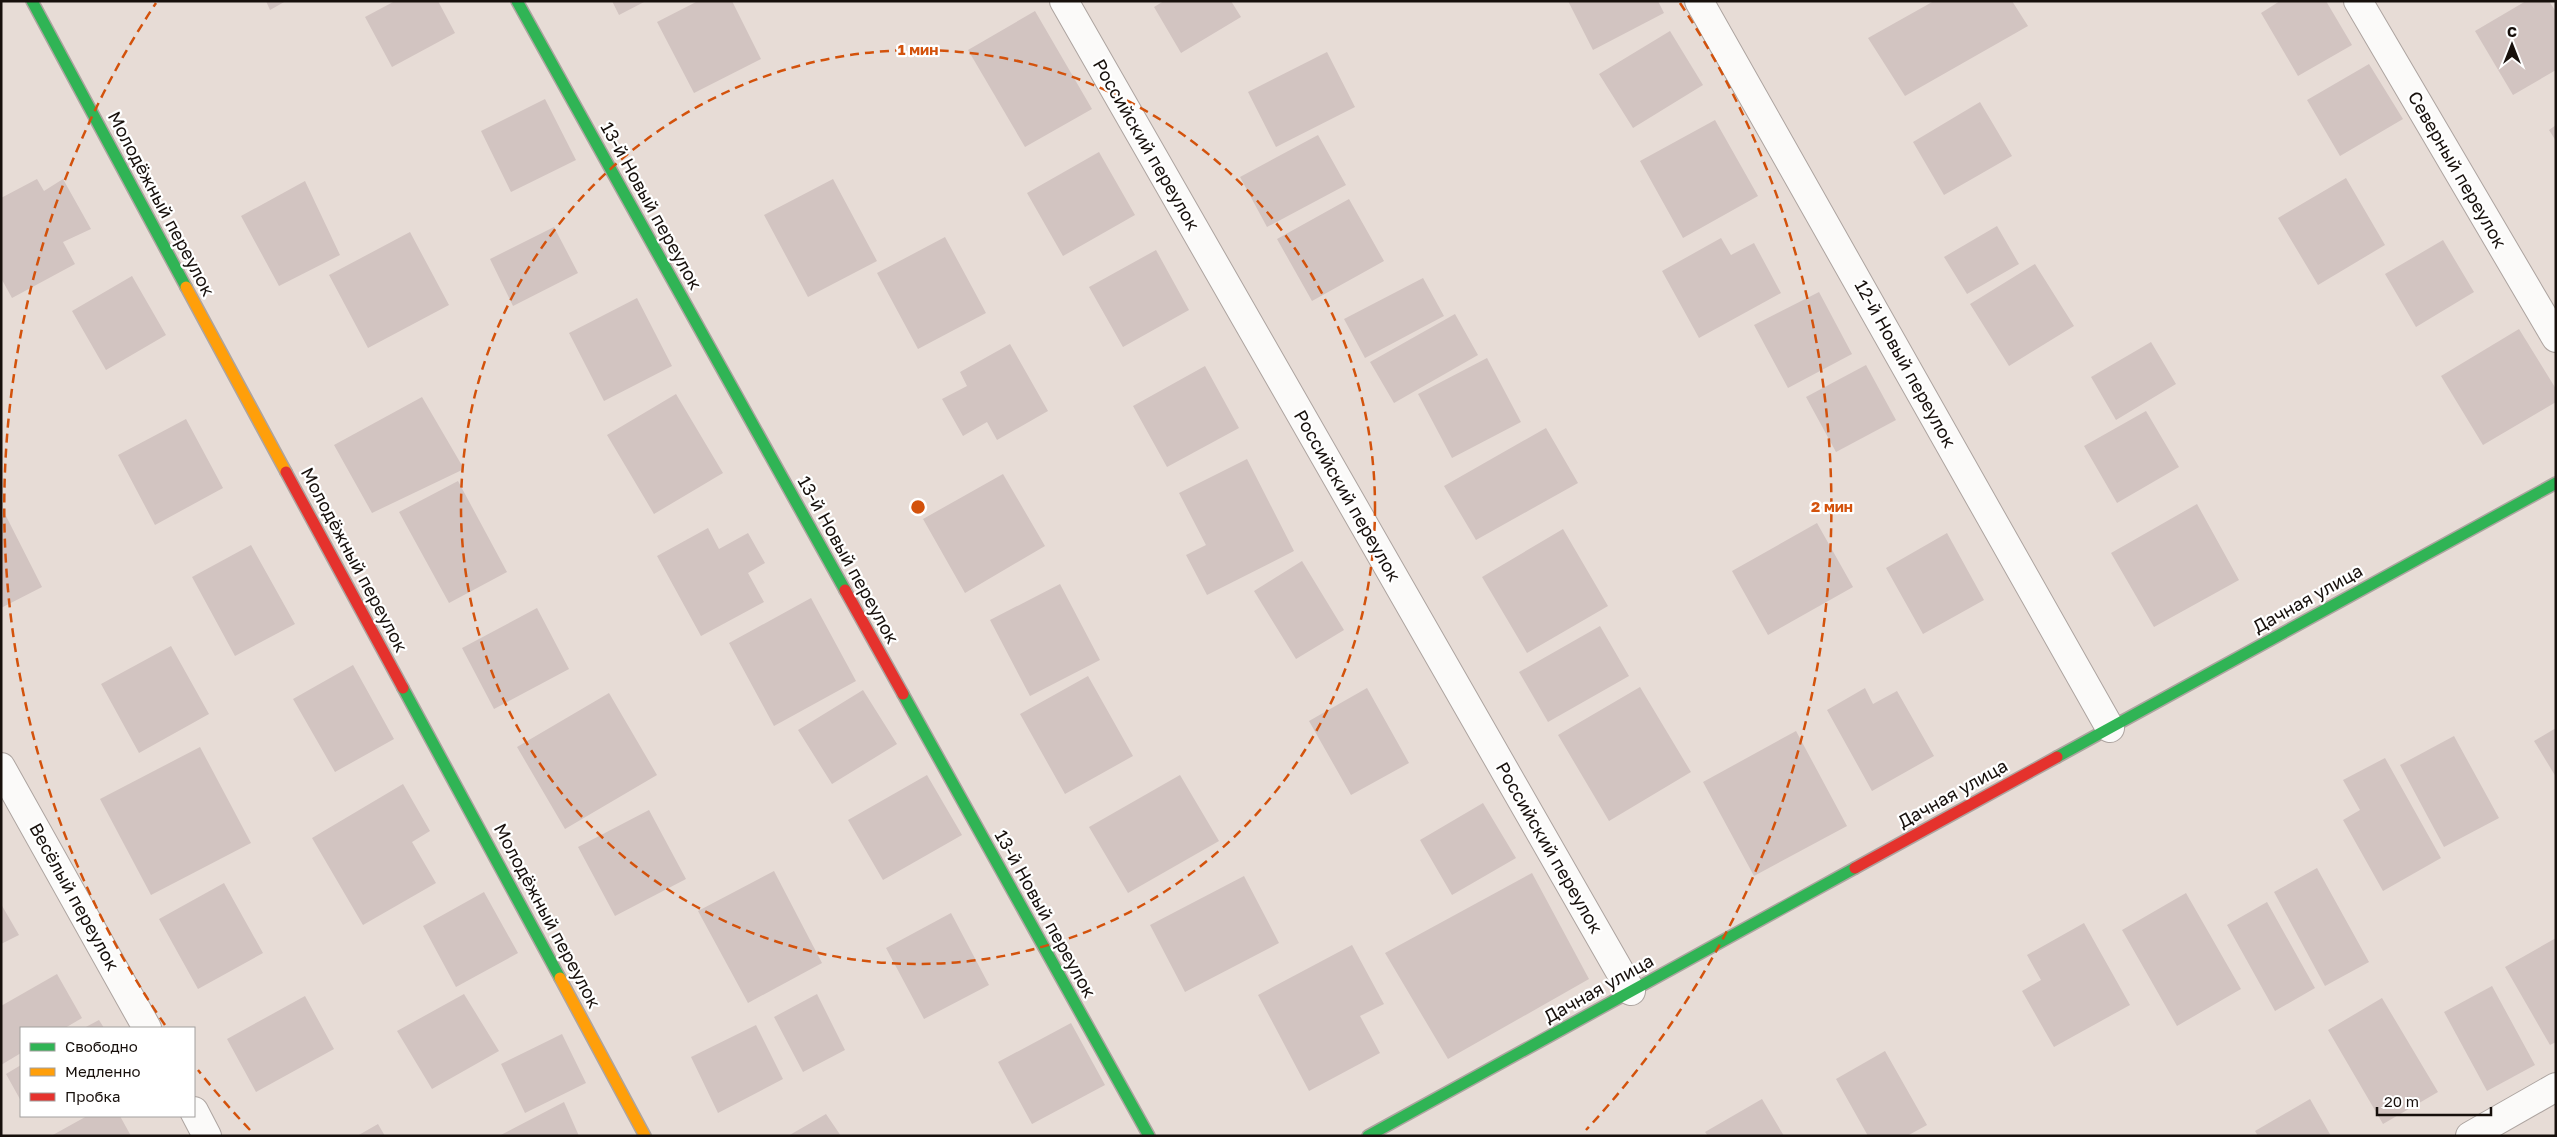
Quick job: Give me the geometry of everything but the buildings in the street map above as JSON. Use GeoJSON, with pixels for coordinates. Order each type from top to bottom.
{"type":"FeatureCollection","features":[{"type":"Feature","properties":{"kind":"street","name":"Молодёжный переулок"},"geometry":{"type":"LineString","coordinates":[[32,1],[645,1136]]}},
{"type":"Feature","properties":{"kind":"street","name":"13-й Новый переулок"},"geometry":{"type":"LineString","coordinates":[[517,1],[1149,1136]]}},
{"type":"Feature","properties":{"kind":"street","name":"Российский переулок"},"geometry":{"type":"LineString","coordinates":[[1064,1],[1631,991]]}},
{"type":"Feature","properties":{"kind":"street","name":"12-й Новый переулок"},"geometry":{"type":"LineString","coordinates":[[1699,1],[2110,728]]}},
{"type":"Feature","properties":{"kind":"street","name":"Северный переулок"},"geometry":{"type":"LineString","coordinates":[[2358,1],[2556,338]]}},
{"type":"Feature","properties":{"kind":"street","name":"Дачная улица"},"geometry":{"type":"LineString","coordinates":[[1368,1136],[2556,483]]}},
{"type":"Feature","properties":{"kind":"street","name":"Весёлый переулок"},"geometry":{"type":"LineString","coordinates":[[1,767],[146,1027]]}},
{"type":"Feature","properties":{"kind":"street"},"geometry":{"type":"LineString","coordinates":[[2470,1136],[2556,1087]]}},
{"type":"Feature","properties":{"kind":"street"},"geometry":{"type":"LineString","coordinates":[[195,1113],[207,1136]]}},
{"type":"Feature","properties":{"kind":"traffic: fast"},"geometry":{"type":"LineString","coordinates":[[32,1],[186,287]]}},
{"type":"Feature","properties":{"kind":"traffic: fast"},"geometry":{"type":"LineString","coordinates":[[517,1],[845,590]]}},
{"type":"Feature","properties":{"kind":"traffic: fast"},"geometry":{"type":"LineString","coordinates":[[2057,757],[2556,483]]}},
{"type":"Feature","properties":{"kind":"traffic: fast"},"geometry":{"type":"LineString","coordinates":[[403,688],[560,978]]}},
{"type":"Feature","properties":{"kind":"traffic: fast"},"geometry":{"type":"LineString","coordinates":[[903,694],[1149,1136]]}},
{"type":"Feature","properties":{"kind":"traffic: fast"},"geometry":{"type":"LineString","coordinates":[[1368,1136],[1855,868]]}},
{"type":"Feature","properties":{"kind":"traffic: slow"},"geometry":{"type":"LineString","coordinates":[[186,287],[286,472]]}},
{"type":"Feature","properties":{"kind":"traffic: slow"},"geometry":{"type":"LineString","coordinates":[[560,978],[645,1136]]}},
{"type":"Feature","properties":{"kind":"traffic: jam"},"geometry":{"type":"LineString","coordinates":[[286,472],[403,688]]}},
{"type":"Feature","properties":{"kind":"traffic: jam"},"geometry":{"type":"LineString","coordinates":[[845,590],[903,694]]}},
{"type":"Feature","properties":{"kind":"traffic: jam"},"geometry":{"type":"LineString","coordinates":[[1855,868],[2057,757]]}}]}
